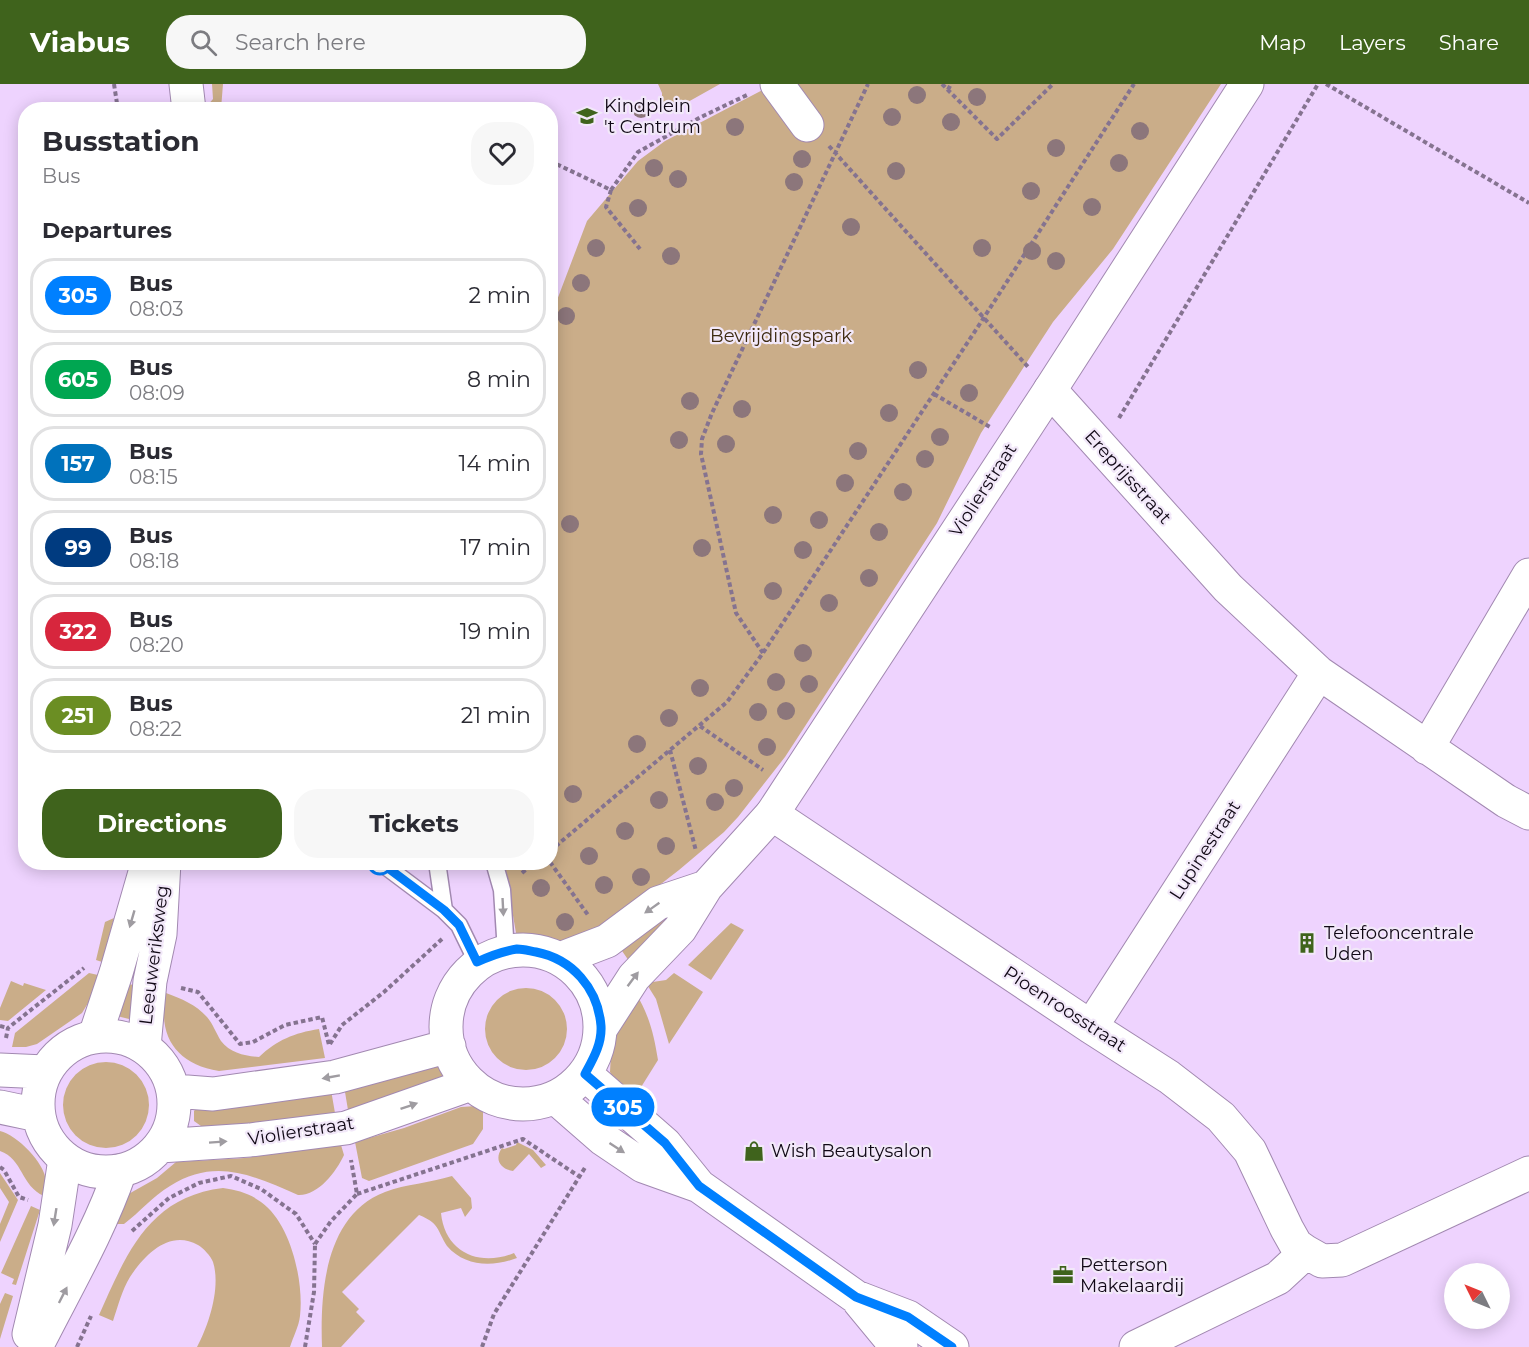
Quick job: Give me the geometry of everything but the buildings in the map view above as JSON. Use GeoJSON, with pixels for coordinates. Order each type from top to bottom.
{"type":"FeatureCollection","features":[{"type":"Feature","properties":{"kind":"street"},"geometry":{"type":"LineString","coordinates":[[186,84],[188,102]]}},
{"type":"Feature","properties":{"kind":"street","name":"Violierstraat"},"geometry":{"type":"LineString","coordinates":[[601,1028],[634,977],[680,929],[706,887],[772,814],[1247,84]]}},
{"type":"Feature","properties":{"kind":"street"},"geometry":{"type":"LineString","coordinates":[[767,87],[807,125]]}},
{"type":"Feature","properties":{"kind":"street","name":"Ereprijsstraat"},"geometry":{"type":"LineString","coordinates":[[1050,390],[1228,588],[1319,673],[1506,801],[1529,813]]}},
{"type":"Feature","properties":{"kind":"street"},"geometry":{"type":"LineString","coordinates":[[1427,748],[1529,575]]}},
{"type":"Feature","properties":{"kind":"street","name":"Lupinestraat"},"geometry":{"type":"LineString","coordinates":[[1091,1028],[1319,673]]}},
{"type":"Feature","properties":{"kind":"street","name":"Pioenroosstraat"},"geometry":{"type":"LineString","coordinates":[[772,814],[1091,1028],[1169,1077],[1221,1117],[1250,1150],[1287,1229],[1296,1245],[1306,1252]]}},
{"type":"Feature","properties":{"kind":"street","name":"Leeuweriksweg"},"geometry":{"type":"LineString","coordinates":[[95,1036],[146,870]]}},
{"type":"Feature","properties":{"kind":"street","name":"Leeuweriksweg"},"geometry":{"type":"LineString","coordinates":[[144,1047],[150,981],[160,934],[164,870]]}},
{"type":"Feature","properties":{"kind":"street","name":"Violierstraat"},"geometry":{"type":"LineString","coordinates":[[560,960],[607,941],[658,903],[706,887]]}},
{"type":"Feature","properties":{"kind":"street"},"geometry":{"type":"LineString","coordinates":[[519,949],[547,954],[560,960],[569,965],[585,981],[597,1005],[601,1028],[599,1044],[585,1074],[572,1088],[556,1098],[528,1105],[511,1104],[492,1098],[471,1084],[461,1073],[448,1046],[447,1027],[450,1005],[459,981],[492,957],[519,949]]}},
{"type":"Feature","properties":{"kind":"street"},"geometry":{"type":"LineString","coordinates":[[112,1035],[129,1039],[144,1047],[163,1066],[174,1091],[173,1120],[168,1134],[160,1146],[142,1162],[120,1171],[91,1171],[77,1167],[54,1149],[45,1137],[38,1115],[38,1093],[45,1072],[55,1058],[67,1048],[95,1036],[112,1035]]}},
{"type":"Feature","properties":{"kind":"street"},"geometry":{"type":"LineString","coordinates":[[174,1091],[213,1094],[334,1077],[448,1046]]}},
{"type":"Feature","properties":{"kind":"street"},"geometry":{"type":"LineString","coordinates":[[3,1055],[45,1072]]}},
{"type":"Feature","properties":{"kind":"street"},"geometry":{"type":"LineString","coordinates":[[585,1074],[665,1143],[699,1186]]}},
{"type":"Feature","properties":{"kind":"street","name":"Violierstraat"},"geometry":{"type":"LineString","coordinates":[[160,1146],[250,1140],[346,1128],[471,1084]]}},
{"type":"Feature","properties":{"kind":"street"},"geometry":{"type":"LineString","coordinates":[[556,1098],[603,1140],[643,1166],[699,1186],[856,1297],[908,1317],[952,1347]]}},
{"type":"Feature","properties":{"kind":"street"},"geometry":{"type":"LineString","coordinates":[[0,1107],[38,1115]]}},
{"type":"Feature","properties":{"kind":"street"},"geometry":{"type":"LineString","coordinates":[[26,1347],[54,1225],[65,1159]]}},
{"type":"Feature","properties":{"kind":"street"},"geometry":{"type":"LineString","coordinates":[[36,1347],[111,1197],[120,1171]]}},
{"type":"Feature","properties":{"kind":"street"},"geometry":{"type":"LineString","coordinates":[[1136,1347],[1278,1278],[1306,1252],[1322,1260],[1342,1260],[1529,1173]]}},
{"type":"Feature","properties":{"kind":"street"},"geometry":{"type":"LineString","coordinates":[[856,1297],[892,1341],[901,1347]]}},
{"type":"Feature","properties":{"kind":"lane"},"geometry":{"type":"LineString","coordinates":[[391,870],[444,910],[492,957]]}},
{"type":"Feature","properties":{"kind":"lane"},"geometry":{"type":"LineString","coordinates":[[438,870],[444,910]]}},
{"type":"Feature","properties":{"kind":"lane"},"geometry":{"type":"LineString","coordinates":[[492,957],[502,890],[496,870]]}},
{"type":"Feature","properties":{"kind":"path"},"geometry":{"type":"LineString","coordinates":[[114,84],[117,102]]}},
{"type":"Feature","properties":{"kind":"path"},"geometry":{"type":"LineString","coordinates":[[763,653],[736,613],[701,454],[702,439],[712,413],[868,84]]}},
{"type":"Feature","properties":{"kind":"path"},"geometry":{"type":"LineString","coordinates":[[942,84],[997,139],[1053,84]]}},
{"type":"Feature","properties":{"kind":"path"},"geometry":{"type":"LineString","coordinates":[[948,90],[951,84]]}},
{"type":"Feature","properties":{"kind":"path"},"geometry":{"type":"LineString","coordinates":[[558,844],[727,702],[763,653],[934,394],[1134,84]]}},
{"type":"Feature","properties":{"kind":"path"},"geometry":{"type":"LineString","coordinates":[[1139,384],[1318,84]]}},
{"type":"Feature","properties":{"kind":"path"},"geometry":{"type":"LineString","coordinates":[[1326,84],[1529,203]]}},
{"type":"Feature","properties":{"kind":"path"},"geometry":{"type":"LineString","coordinates":[[640,249],[606,207],[611,190],[638,152],[701,117],[767,87]]}},
{"type":"Feature","properties":{"kind":"path"},"geometry":{"type":"LineString","coordinates":[[807,125],[836,153],[983,319],[1050,390]]}},
{"type":"Feature","properties":{"kind":"path"},"geometry":{"type":"LineString","coordinates":[[558,165],[611,190]]}},
{"type":"Feature","properties":{"kind":"path"},"geometry":{"type":"LineString","coordinates":[[934,394],[1015,442]]}},
{"type":"Feature","properties":{"kind":"path"},"geometry":{"type":"LineString","coordinates":[[700,726],[789,787]]}},
{"type":"Feature","properties":{"kind":"path"},"geometry":{"type":"LineString","coordinates":[[670,750],[706,887]]}},
{"type":"Feature","properties":{"kind":"path"},"geometry":{"type":"LineString","coordinates":[[3,1055],[8,1028],[87,965],[116,973]]}},
{"type":"Feature","properties":{"kind":"path"},"geometry":{"type":"LineString","coordinates":[[150,981],[198,992],[240,1044],[253,1042],[285,1025],[322,1017],[329,1045]]}},
{"type":"Feature","properties":{"kind":"path"},"geometry":{"type":"LineString","coordinates":[[0,1026],[8,1028]]}},
{"type":"Feature","properties":{"kind":"path"},"geometry":{"type":"LineString","coordinates":[[357,1194],[523,1139],[580,1177]]}},
{"type":"Feature","properties":{"kind":"path"},"geometry":{"type":"LineString","coordinates":[[482,1347],[494,1314],[603,1140]]}},
{"type":"Feature","properties":{"kind":"path"},"geometry":{"type":"LineString","coordinates":[[127,1236],[169,1198],[199,1183],[231,1176],[261,1190],[296,1214],[315,1244],[314,1292],[305,1347]]}},
{"type":"Feature","properties":{"kind":"green space"},"geometry":{"type":"Polygon","coordinates":[[[212,84],[223,84],[222,102],[210,102],[213,99],[212,84]]]}},
{"type":"Feature","properties":{"kind":"green space"},"geometry":{"type":"Polygon","coordinates":[[[658,84],[720,84],[670,112],[662,101],[662,93],[658,84]]]}},
{"type":"Feature","properties":{"kind":"green space","name":"Bevrijdingspark"},"geometry":{"type":"Polygon","coordinates":[[[774,84],[1221,84],[1113,249],[1053,322],[981,433],[937,523],[785,757],[738,817],[724,832],[679,870],[599,932],[569,943],[524,939],[516,933],[505,870],[558,870],[558,298],[587,221],[638,161],[665,141],[774,84]]]}},
{"type":"Feature","properties":{"kind":"green space"},"geometry":{"type":"Polygon","coordinates":[[[667,912],[677,917],[629,961],[620,948],[667,912]]]}},
{"type":"Feature","properties":{"kind":"green space"},"geometry":{"type":"Polygon","coordinates":[[[114,918],[102,962],[96,960],[105,922],[114,918]]]}},
{"type":"Feature","properties":{"kind":"green space"},"geometry":{"type":"Polygon","coordinates":[[[731,923],[744,930],[711,980],[688,965],[731,923]]]}},
{"type":"Feature","properties":{"kind":"green space"},"geometry":{"type":"Polygon","coordinates":[[[89,973],[98,975],[93,995],[82,1013],[37,1044],[12,1047],[15,1033],[89,973]]]}},
{"type":"Feature","properties":{"kind":"green space"},"geometry":{"type":"Polygon","coordinates":[[[674,973],[703,992],[669,1044],[656,999],[646,983],[666,980],[674,973]]]}},
{"type":"Feature","properties":{"kind":"green space"},"geometry":{"type":"Polygon","coordinates":[[[11,981],[23,986],[24,983],[46,990],[8,1021],[0,1020],[0,1008],[11,981]]]}},
{"type":"Feature","properties":{"kind":"green space"},"geometry":{"type":"Polygon","coordinates":[[[123,983],[139,986],[129,1019],[117,1016],[123,983]]]}},
{"type":"Feature","properties":{"kind":"green space"},"geometry":{"type":"Polygon","coordinates":[[[518,988],[534,988],[549,994],[561,1006],[567,1021],[567,1037],[561,1052],[549,1064],[534,1070],[518,1070],[503,1064],[491,1052],[485,1037],[485,1021],[491,1006],[503,994],[518,988]]]}},
{"type":"Feature","properties":{"kind":"green space"},"geometry":{"type":"Polygon","coordinates":[[[635,992],[650,1025],[658,1060],[633,1100],[620,1089],[610,1072],[616,1022],[635,992]]]}},
{"type":"Feature","properties":{"kind":"green space"},"geometry":{"type":"Polygon","coordinates":[[[166,993],[188,1002],[202,1012],[221,1041],[238,1053],[259,1057],[286,1038],[319,1029],[325,1058],[219,1071],[191,1062],[173,1046],[167,1035],[164,1022],[166,993]]]}},
{"type":"Feature","properties":{"kind":"green space"},"geometry":{"type":"Polygon","coordinates":[[[441,1060],[448,1076],[395,1097],[348,1110],[344,1086],[441,1060]]]}},
{"type":"Feature","properties":{"kind":"green space"},"geometry":{"type":"Polygon","coordinates":[[[106,1062],[130,1069],[142,1081],[149,1105],[142,1129],[130,1141],[106,1148],[82,1141],[70,1129],[63,1105],[70,1081],[82,1069],[106,1062]]]}},
{"type":"Feature","properties":{"kind":"green space"},"geometry":{"type":"Polygon","coordinates":[[[331,1090],[335,1113],[226,1127],[201,1126],[194,1121],[194,1111],[198,1106],[331,1090]]]}},
{"type":"Feature","properties":{"kind":"green space"},"geometry":{"type":"Polygon","coordinates":[[[461,1107],[483,1108],[483,1129],[473,1144],[369,1181],[362,1178],[355,1142],[404,1128],[461,1107]]]}},
{"type":"Feature","properties":{"kind":"green space"},"geometry":{"type":"Polygon","coordinates":[[[0,1131],[22,1144],[41,1166],[46,1185],[44,1196],[36,1192],[13,1160],[0,1151],[0,1131]]]}},
{"type":"Feature","properties":{"kind":"green space"},"geometry":{"type":"Polygon","coordinates":[[[517,1142],[533,1150],[546,1165],[541,1168],[529,1154],[513,1171],[502,1166],[499,1156],[502,1148],[516,1145],[517,1142]]]}},
{"type":"Feature","properties":{"kind":"green space"},"geometry":{"type":"Polygon","coordinates":[[[341,1145],[344,1155],[336,1169],[326,1182],[312,1192],[298,1195],[235,1172],[203,1172],[170,1186],[124,1224],[108,1224],[125,1196],[157,1178],[176,1162],[245,1158],[341,1145]]]}},
{"type":"Feature","properties":{"kind":"green space"},"geometry":{"type":"Polygon","coordinates":[[[0,1173],[18,1200],[0,1242],[0,1224],[9,1202],[0,1188],[0,1173]]]}},
{"type":"Feature","properties":{"kind":"green space"},"geometry":{"type":"Polygon","coordinates":[[[452,1176],[471,1198],[472,1208],[465,1217],[461,1208],[441,1213],[449,1238],[457,1247],[477,1257],[501,1257],[514,1253],[517,1258],[489,1264],[462,1258],[447,1246],[434,1224],[419,1215],[342,1292],[359,1309],[356,1312],[365,1321],[341,1347],[322,1347],[325,1280],[338,1237],[350,1218],[365,1203],[385,1192],[452,1176]]]}},
{"type":"Feature","properties":{"kind":"green space"},"geometry":{"type":"Polygon","coordinates":[[[223,1188],[243,1192],[261,1202],[280,1224],[288,1238],[297,1271],[301,1302],[299,1320],[290,1347],[197,1347],[213,1306],[216,1283],[211,1257],[198,1245],[188,1241],[178,1240],[159,1246],[143,1260],[127,1282],[113,1321],[99,1315],[130,1251],[158,1216],[176,1203],[197,1194],[223,1188]]]}},
{"type":"Feature","properties":{"kind":"green space"},"geometry":{"type":"Polygon","coordinates":[[[31,1206],[40,1210],[16,1285],[12,1284],[14,1279],[1,1273],[31,1206]]]}},
{"type":"Feature","properties":{"kind":"green space"},"geometry":{"type":"Polygon","coordinates":[[[5,1293],[13,1296],[0,1339],[0,1304],[5,1293]]]}},
{"type":"Feature","properties":{"kind":"bus line","name":"305"},"geometry":{"type":"LineString","coordinates":[[391,870],[444,910],[459,925],[477,962],[490,956],[519,949],[547,954],[569,965],[585,981],[597,1005],[601,1028],[594,1059],[585,1074],[665,1143],[699,1186],[856,1297],[908,1317],[952,1347]]}},
{"type":"Feature","properties":{"kind":"place","name":"Kindplein 't Centrum"},"geometry":{"type":"Point","coordinates":[587,116]}},
{"type":"Feature","properties":{"kind":"place","name":"Telefooncentrale Uden"},"geometry":{"type":"Point","coordinates":[1307,943]}},
{"type":"Feature","properties":{"kind":"place","name":"Wish Beautysalon"},"geometry":{"type":"Point","coordinates":[754,1151]}},
{"type":"Feature","properties":{"kind":"place","name":"Petterson Makelaardij"},"geometry":{"type":"Point","coordinates":[1063,1275]}}]}
